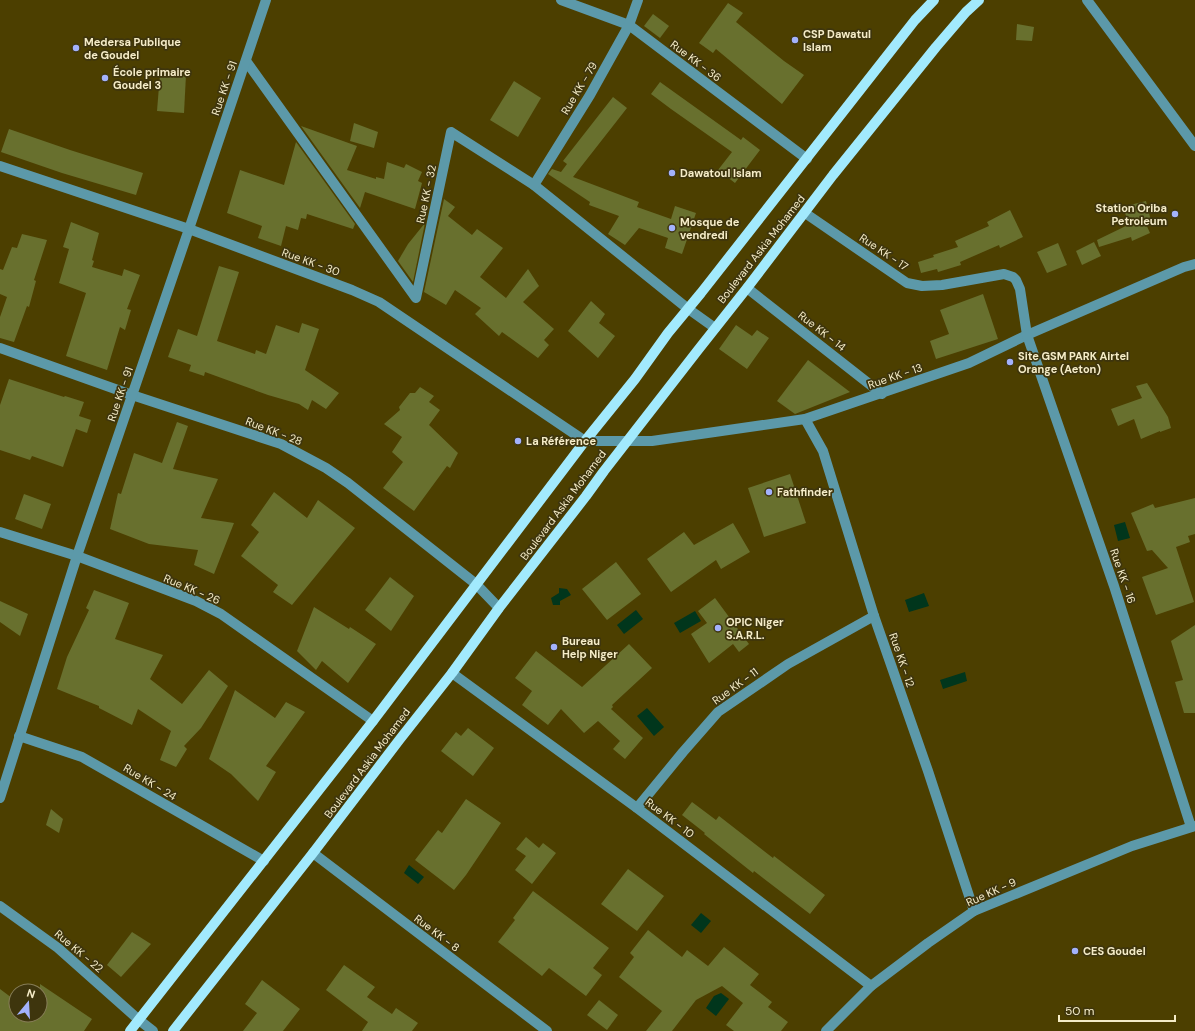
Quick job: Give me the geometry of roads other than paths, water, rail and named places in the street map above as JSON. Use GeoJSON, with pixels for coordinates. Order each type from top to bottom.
{"type":"FeatureCollection","features":[{"type":"Feature","properties":{"kind":"main road","name":"Boulevard Askia Mohamed"},"geometry":{"type":"LineString","coordinates":[[130,1031],[373,721],[584,441],[635,379],[687,308],[701,293],[915,20],[934,0]]}},
{"type":"Feature","properties":{"kind":"main road","name":"Boulevard Askia Mohamed"},"geometry":{"type":"LineString","coordinates":[[172,1031],[313,853],[452,673],[499,608],[715,328],[748,288],[833,175],[936,47],[966,12],[979,0]]}},
{"type":"Feature","properties":{"kind":"street","name":"Rue KK - 91"},"geometry":{"type":"LineString","coordinates":[[0,798],[77,556],[266,0]]}},
{"type":"Feature","properties":{"kind":"street","name":"Rue KK - 36"},"geometry":{"type":"LineString","coordinates":[[561,0],[629,25],[807,159]]}},
{"type":"Feature","properties":{"kind":"street","name":"Rue KK - 79"},"geometry":{"type":"LineString","coordinates":[[534,185],[590,95],[629,25],[638,0]]}},
{"type":"Feature","properties":{"kind":"street"},"geometry":{"type":"LineString","coordinates":[[1087,0],[1195,146]]}},
{"type":"Feature","properties":{"kind":"street","name":"Rue KK - 32"},"geometry":{"type":"LineString","coordinates":[[246,60],[416,298],[451,132],[534,185],[687,308],[715,328]]}},
{"type":"Feature","properties":{"kind":"street","name":"Rue KK - 30"},"geometry":{"type":"LineString","coordinates":[[0,166],[189,230],[352,290],[379,302],[584,441]]}},
{"type":"Feature","properties":{"kind":"street","name":"Rue KK - 17"},"geometry":{"type":"LineString","coordinates":[[805,213],[907,283],[922,286],[942,285],[1004,274],[1013,277],[1020,289]]}},
{"type":"Feature","properties":{"kind":"street","name":"Rue KK - 13"},"geometry":{"type":"LineString","coordinates":[[584,441],[652,441],[805,420],[969,362],[1027,335],[1184,267],[1195,264]]}},
{"type":"Feature","properties":{"kind":"street","name":"Rue KK - 14"},"geometry":{"type":"LineString","coordinates":[[748,288],[882,394]]}},
{"type":"Feature","properties":{"kind":"street","name":"Rue KK - 16"},"geometry":{"type":"LineString","coordinates":[[1020,289],[1027,335],[1114,586],[1193,826]]}},
{"type":"Feature","properties":{"kind":"street","name":"Rue KK - 28"},"geometry":{"type":"LineString","coordinates":[[0,348],[132,395],[281,444],[306,456],[348,483],[476,584],[499,608]]}},
{"type":"Feature","properties":{"kind":"street","name":"Rue KK - 12"},"geometry":{"type":"LineString","coordinates":[[805,420],[823,452],[874,616],[928,771],[974,910]]}},
{"type":"Feature","properties":{"kind":"street","name":"Rue KK - 26"},"geometry":{"type":"LineString","coordinates":[[0,532],[77,556],[196,601],[221,614],[373,721]]}},
{"type":"Feature","properties":{"kind":"street","name":"Rue KK - 11"},"geometry":{"type":"LineString","coordinates":[[637,808],[682,752],[718,712],[788,664],[874,616]]}},
{"type":"Feature","properties":{"kind":"street","name":"Rue KK - 10"},"geometry":{"type":"LineString","coordinates":[[452,673],[637,808],[872,986]]}},
{"type":"Feature","properties":{"kind":"street","name":"Rue KK - 24"},"geometry":{"type":"LineString","coordinates":[[19,736],[82,757],[264,861]]}},
{"type":"Feature","properties":{"kind":"street","name":"Rue KK - 9"},"geometry":{"type":"LineString","coordinates":[[826,1031],[872,986],[974,910],[1132,846],[1193,826]]}},
{"type":"Feature","properties":{"kind":"street","name":"Rue KK - 8"},"geometry":{"type":"LineString","coordinates":[[313,853],[548,1031]]}},
{"type":"Feature","properties":{"kind":"street","name":"Rue KK - 22"},"geometry":{"type":"LineString","coordinates":[[0,906],[58,948],[153,1031]]}},
{"type":"Feature","properties":{"kind":"place","name":"CSP Dawatul Islam"},"geometry":{"type":"Point","coordinates":[795,40]}},
{"type":"Feature","properties":{"kind":"place","name":"Medersa Publique de Goudel"},"geometry":{"type":"Point","coordinates":[76,48]}},
{"type":"Feature","properties":{"kind":"place","name":"École primaire Goudel 3"},"geometry":{"type":"Point","coordinates":[105,78]}},
{"type":"Feature","properties":{"kind":"place","name":"Dawatoul Islam"},"geometry":{"type":"Point","coordinates":[672,173]}},
{"type":"Feature","properties":{"kind":"place","name":"Station Oriba Petroleum"},"geometry":{"type":"Point","coordinates":[1175,214]}},
{"type":"Feature","properties":{"kind":"place","name":"Mosque de vendredi"},"geometry":{"type":"Point","coordinates":[672,228]}},
{"type":"Feature","properties":{"kind":"place","name":"Site GSM PARK Airtel Orange (Aeton)"},"geometry":{"type":"Point","coordinates":[1010,362]}},
{"type":"Feature","properties":{"kind":"place","name":"La Référence"},"geometry":{"type":"Point","coordinates":[518,441]}},
{"type":"Feature","properties":{"kind":"place","name":"Fathfinder"},"geometry":{"type":"Point","coordinates":[769,492]}},
{"type":"Feature","properties":{"kind":"place","name":"OPIC Niger S.A.R.L."},"geometry":{"type":"Point","coordinates":[718,628]}},
{"type":"Feature","properties":{"kind":"place","name":"Bureau Help Niger"},"geometry":{"type":"Point","coordinates":[554,647]}},
{"type":"Feature","properties":{"kind":"place","name":"CES Goudel"},"geometry":{"type":"Point","coordinates":[1075,951]}}]}
